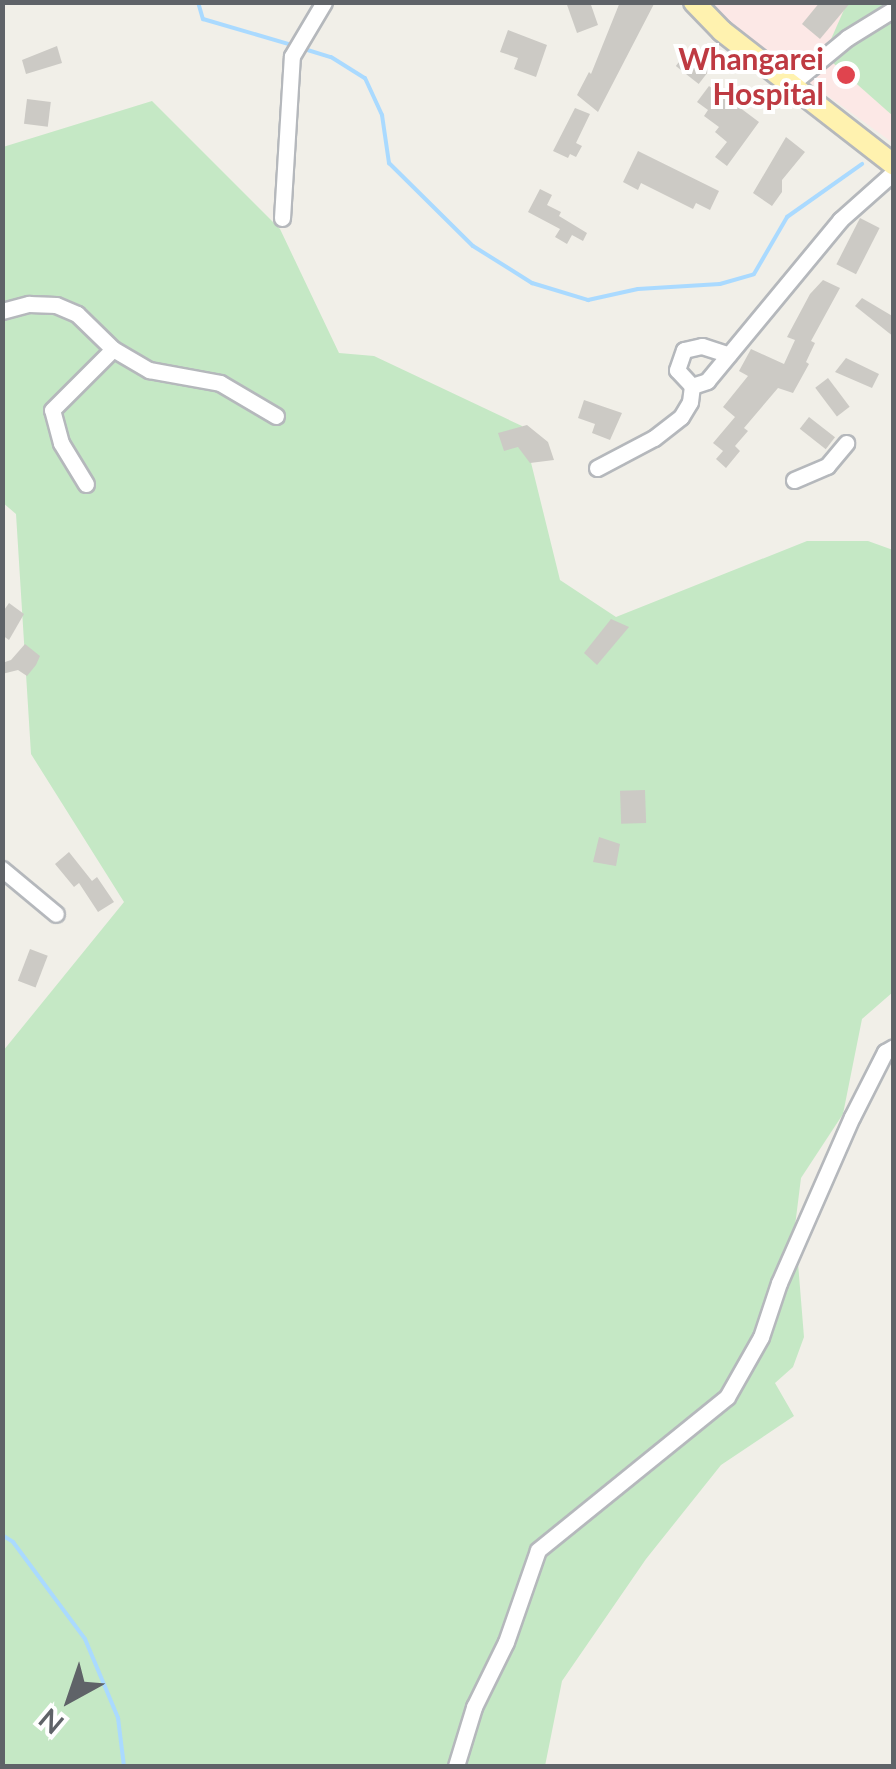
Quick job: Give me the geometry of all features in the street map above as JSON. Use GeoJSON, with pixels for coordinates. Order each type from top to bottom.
{"type":"FeatureCollection","features":[{"type":"Feature","properties":{"kind":"main road"},"geometry":{"type":"LineString","coordinates":[[694,2],[708,20],[894,168]]}},
{"type":"Feature","properties":{"kind":"street"},"geometry":{"type":"LineString","coordinates":[[282,218],[292,56],[322,6]]}},
{"type":"Feature","properties":{"kind":"street"},"geometry":{"type":"LineString","coordinates":[[790,85],[847,38],[894,9]]}},
{"type":"Feature","properties":{"kind":"street"},"geometry":{"type":"LineString","coordinates":[[692,386],[708,382],[840,220],[894,168]]}},
{"type":"Feature","properties":{"kind":"street"},"geometry":{"type":"LineString","coordinates":[[2,311],[29,304],[56,305],[78,314],[114,348],[150,370],[220,382],[276,416]]}},
{"type":"Feature","properties":{"kind":"street"},"geometry":{"type":"LineString","coordinates":[[692,386],[677,370],[684,350],[702,346],[729,356]]}},
{"type":"Feature","properties":{"kind":"street"},"geometry":{"type":"LineString","coordinates":[[86,484],[61,443],[52,410],[114,348]]}},
{"type":"Feature","properties":{"kind":"street"},"geometry":{"type":"LineString","coordinates":[[597,468],[654,438],[681,417],[690,402],[692,386]]}},
{"type":"Feature","properties":{"kind":"street"},"geometry":{"type":"LineString","coordinates":[[794,480],[827,466],[846,443]]}},
{"type":"Feature","properties":{"kind":"street"},"geometry":{"type":"LineString","coordinates":[[2,869],[56,914]]}},
{"type":"Feature","properties":{"kind":"street"},"geometry":{"type":"LineString","coordinates":[[456,1766],[474,1707],[506,1642],[538,1550],[727,1397],[761,1337],[779,1283],[852,1116],[885,1052],[894,1048]]}},
{"type":"Feature","properties":{"kind":"shaded area","name":"Whangarei Hospital"},"geometry":{"type":"Polygon","coordinates":[[[703,3],[893,3],[893,143],[705,7],[703,3]]]}},
{"type":"Feature","properties":{"kind":"green space"},"geometry":{"type":"Polygon","coordinates":[[[847,3],[893,3],[893,116],[824,55],[847,3]]]}},
{"type":"Feature","properties":{"kind":"green space"},"geometry":{"type":"Polygon","coordinates":[[[152,101],[280,229],[339,353],[374,356],[522,426],[560,580],[616,617],[807,541],[868,541],[893,550],[893,992],[862,1019],[843,1114],[801,1178],[795,1226],[804,1337],[793,1367],[775,1383],[794,1416],[721,1465],[646,1559],[562,1681],[545,1766],[3,1766],[3,1051],[124,902],[31,754],[16,514],[2,502],[3,147],[152,101]]]}},
{"type":"Feature","properties":{"kind":"building"},"geometry":{"type":"Polygon","coordinates":[[[566,2],[590,2],[598,25],[577,33],[566,2]]]}},
{"type":"Feature","properties":{"kind":"building"},"geometry":{"type":"Polygon","coordinates":[[[620,2],[655,2],[598,112],[577,95],[591,74],[620,2]]]}},
{"type":"Feature","properties":{"kind":"building"},"geometry":{"type":"Polygon","coordinates":[[[820,2],[851,2],[820,39],[802,24],[820,2]]]}},
{"type":"Feature","properties":{"kind":"building"},"geometry":{"type":"Polygon","coordinates":[[[508,30],[547,45],[536,77],[514,69],[518,58],[500,52],[508,30]]]}},
{"type":"Feature","properties":{"kind":"building"},"geometry":{"type":"Polygon","coordinates":[[[57,46],[62,63],[26,74],[22,60],[57,46]]]}},
{"type":"Feature","properties":{"kind":"building"},"geometry":{"type":"Polygon","coordinates":[[[690,48],[713,66],[699,84],[676,66],[690,48]]]}},
{"type":"Feature","properties":{"kind":"building"},"geometry":{"type":"Polygon","coordinates":[[[709,86],[720,94],[726,87],[736,95],[731,101],[759,122],[727,166],[715,157],[727,142],[715,132],[719,127],[704,116],[708,110],[697,102],[709,86]]]}},
{"type":"Feature","properties":{"kind":"building"},"geometry":{"type":"Polygon","coordinates":[[[27,99],[51,102],[48,127],[24,124],[27,99]]]}},
{"type":"Feature","properties":{"kind":"building"},"geometry":{"type":"Polygon","coordinates":[[[575,108],[590,114],[576,143],[582,146],[576,157],[570,154],[568,158],[553,151],[575,108]]]}},
{"type":"Feature","properties":{"kind":"building"},"geometry":{"type":"Polygon","coordinates":[[[786,137],[805,152],[782,180],[782,192],[772,206],[753,193],[786,137]]]}},
{"type":"Feature","properties":{"kind":"building"},"geometry":{"type":"Polygon","coordinates":[[[638,151],[719,191],[710,210],[696,203],[693,209],[641,183],[638,190],[623,182],[638,151]]]}},
{"type":"Feature","properties":{"kind":"building"},"geometry":{"type":"Polygon","coordinates":[[[540,189],[552,195],[547,205],[587,233],[583,241],[572,235],[567,244],[555,237],[560,229],[528,212],[540,189]]]}},
{"type":"Feature","properties":{"kind":"building"},"geometry":{"type":"Polygon","coordinates":[[[860,218],[880,228],[856,274],[836,264],[860,218]]]}},
{"type":"Feature","properties":{"kind":"building"},"geometry":{"type":"Polygon","coordinates":[[[823,280],[840,288],[811,341],[815,343],[806,362],[809,364],[793,393],[778,388],[744,428],[748,431],[735,446],[740,451],[726,468],[716,459],[723,451],[713,443],[735,417],[723,407],[748,376],[739,371],[751,349],[784,364],[795,340],[787,337],[810,294],[823,280]]]}},
{"type":"Feature","properties":{"kind":"building"},"geometry":{"type":"Polygon","coordinates":[[[862,298],[894,317],[894,337],[855,306],[862,298]]]}},
{"type":"Feature","properties":{"kind":"building"},"geometry":{"type":"Polygon","coordinates":[[[846,358],[879,374],[872,388],[835,372],[846,358]]]}},
{"type":"Feature","properties":{"kind":"building"},"geometry":{"type":"Polygon","coordinates":[[[828,378],[850,407],[837,416],[815,388],[828,378]]]}},
{"type":"Feature","properties":{"kind":"building"},"geometry":{"type":"Polygon","coordinates":[[[584,400],[622,413],[610,440],[592,433],[595,424],[578,418],[584,400]]]}},
{"type":"Feature","properties":{"kind":"building"},"geometry":{"type":"Polygon","coordinates":[[[809,417],[835,437],[826,449],[800,429],[809,417]]]}},
{"type":"Feature","properties":{"kind":"building"},"geometry":{"type":"Polygon","coordinates":[[[527,425],[548,442],[554,460],[530,463],[518,447],[504,451],[498,433],[527,425]]]}},
{"type":"Feature","properties":{"kind":"building"},"geometry":{"type":"Polygon","coordinates":[[[9,603],[24,614],[9,640],[2,635],[2,613],[9,603]]]}},
{"type":"Feature","properties":{"kind":"building"},"geometry":{"type":"Polygon","coordinates":[[[611,619],[629,627],[597,665],[584,653],[611,619]]]}},
{"type":"Feature","properties":{"kind":"building"},"geometry":{"type":"Polygon","coordinates":[[[25,644],[40,656],[36,665],[27,676],[18,670],[2,674],[2,663],[11,660],[25,644]]]}},
{"type":"Feature","properties":{"kind":"building"},"geometry":{"type":"Polygon","coordinates":[[[645,790],[646,823],[621,824],[620,791],[645,790]]]}},
{"type":"Feature","properties":{"kind":"building"},"geometry":{"type":"Polygon","coordinates":[[[599,837],[620,844],[616,866],[593,862],[599,837]]]}},
{"type":"Feature","properties":{"kind":"building"},"geometry":{"type":"Polygon","coordinates":[[[69,852],[92,881],[97,877],[114,902],[98,912],[79,883],[74,887],[55,864],[69,852]]]}},
{"type":"Feature","properties":{"kind":"building"},"geometry":{"type":"Polygon","coordinates":[[[30,949],[48,956],[36,988],[18,981],[30,949]]]}},
{"type":"Feature","properties":{"kind":"waterway"},"geometry":{"type":"LineString","coordinates":[[198,2],[203,19],[292,45]]}},
{"type":"Feature","properties":{"kind":"waterway"},"geometry":{"type":"LineString","coordinates":[[301,48],[331,57],[365,78],[382,115],[389,163],[473,246],[532,283],[588,300],[638,289],[720,284],[754,274],[787,217],[862,164]]}},
{"type":"Feature","properties":{"kind":"waterway"},"geometry":{"type":"LineString","coordinates":[[2,1535],[13,1542],[85,1639],[118,1718],[124,1766]]}},
{"type":"Feature","properties":{"kind":"place","name":"Whangarei Hospital"},"geometry":{"type":"Point","coordinates":[846,75]}}]}
